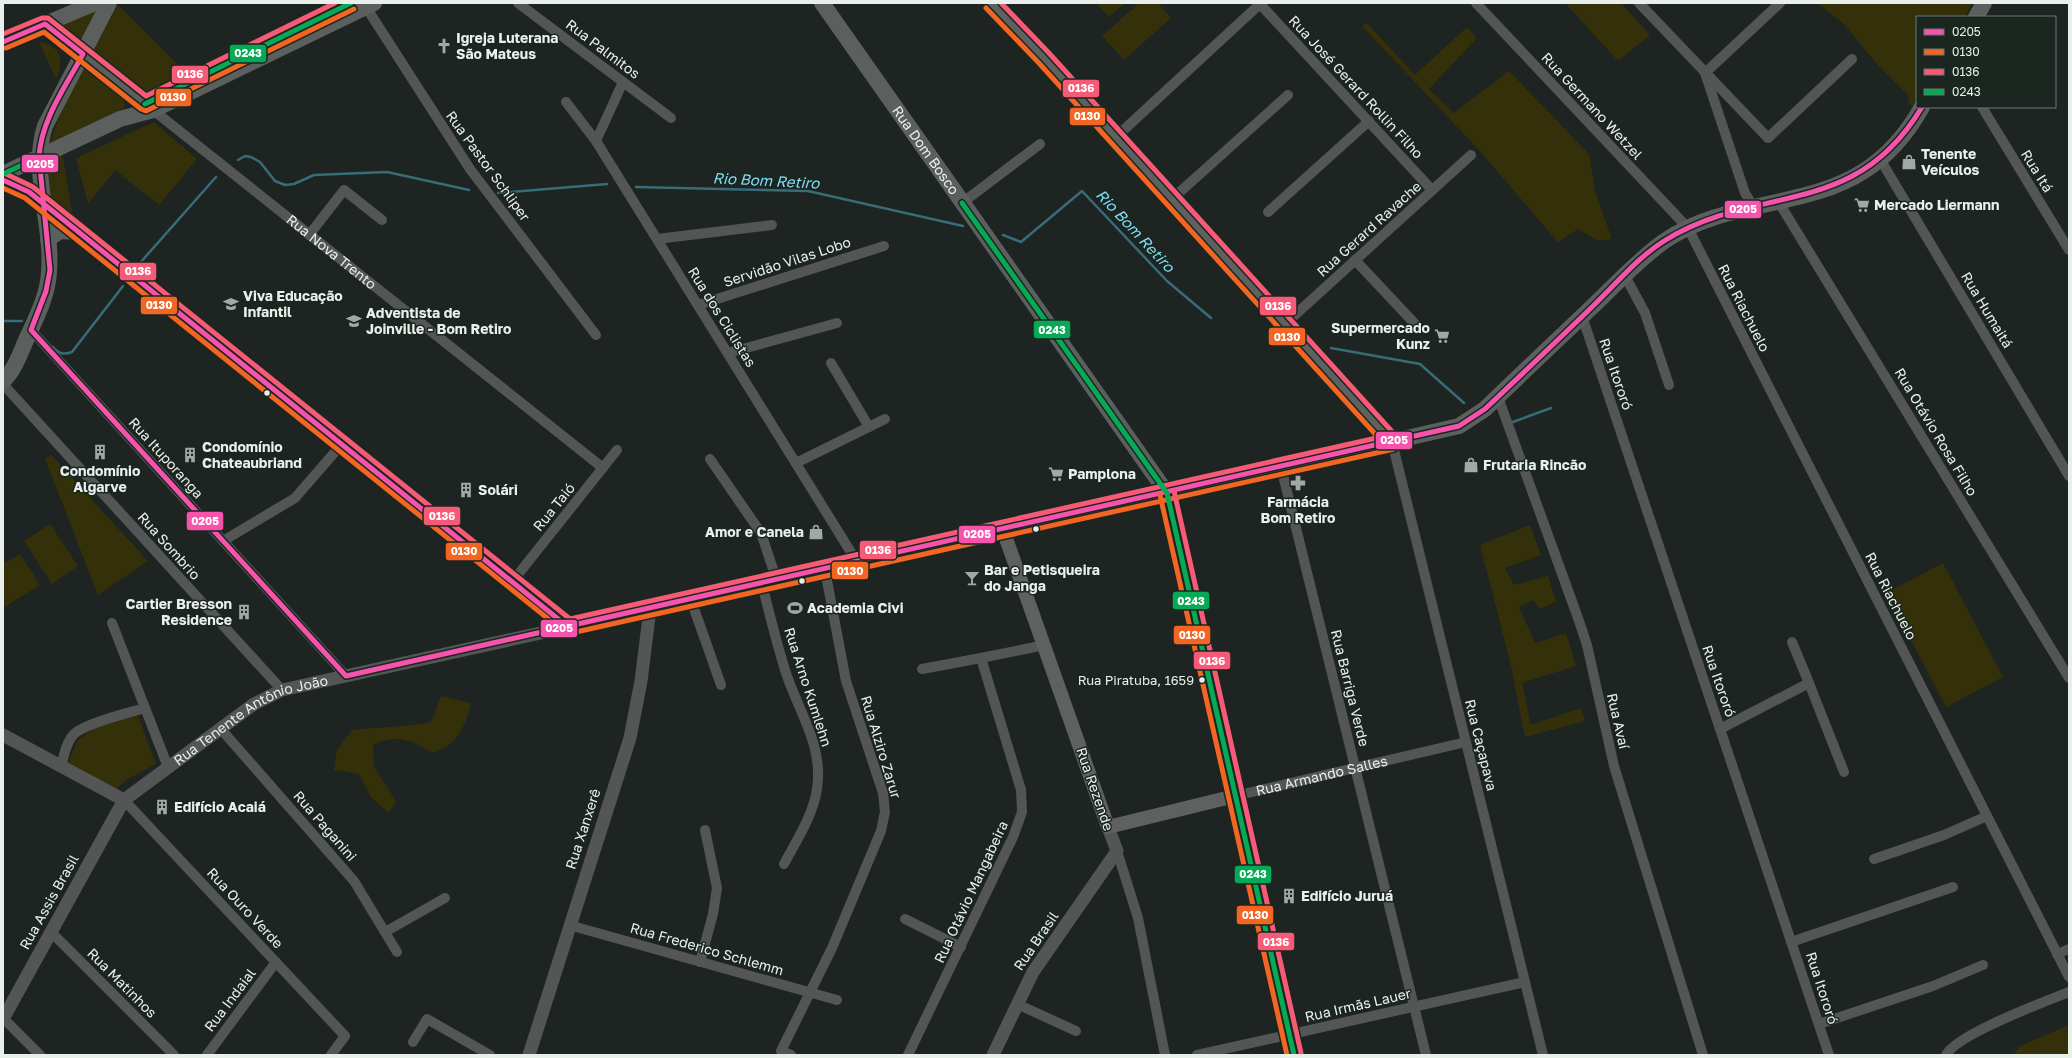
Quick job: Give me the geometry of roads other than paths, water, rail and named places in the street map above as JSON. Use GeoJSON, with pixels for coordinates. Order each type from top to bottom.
{"type":"FeatureCollection","features":[{"type":"Feature","properties":{"kind":"main road"},"geometry":{"type":"LineString","coordinates":[[3,42],[95,3]]}},
{"type":"Feature","properties":{"kind":"main road"},"geometry":{"type":"LineString","coordinates":[[3,381],[12,369],[31,330],[48,280],[48,239],[39,157],[40,141],[45,126],[109,3]]}},
{"type":"Feature","properties":{"kind":"main road","name":"Rua Dom Bosco"},"geometry":{"type":"LineString","coordinates":[[822,3],[1167,493]]}},
{"type":"Feature","properties":{"kind":"main road"},"geometry":{"type":"LineString","coordinates":[[991,3],[1116,137],[1392,442]]}},
{"type":"Feature","properties":{"kind":"main road"},"geometry":{"type":"LineString","coordinates":[[1977,16],[1984,3]]}},
{"type":"Feature","properties":{"kind":"main road"},"geometry":{"type":"LineString","coordinates":[[3,174],[120,119],[132,109],[364,4]]}},
{"type":"Feature","properties":{"kind":"main road","name":"Rua Nova Trento"},"geometry":{"type":"LineString","coordinates":[[45,24],[145,104]]}},
{"type":"Feature","properties":{"kind":"main road","name":"Rua Tenente Antônio João"},"geometry":{"type":"LineString","coordinates":[[568,627],[1004,530],[1459,426],[1472,419],[1498,397],[1582,316],[1664,242],[1688,228],[1748,202],[1778,201],[1840,183],[1864,171],[1880,159],[1898,142],[1921,108]]}},
{"type":"Feature","properties":{"kind":"main road"},"geometry":{"type":"LineString","coordinates":[[3,180],[22,188],[44,205],[568,627]]}},
{"type":"Feature","properties":{"kind":"main road"},"geometry":{"type":"LineString","coordinates":[[48,239],[60,231],[78,232]]}},
{"type":"Feature","properties":{"kind":"main road"},"geometry":{"type":"LineString","coordinates":[[1167,493],[1294,1055]]}},
{"type":"Feature","properties":{"kind":"main road","name":"Rua Rezende"},"geometry":{"type":"LineString","coordinates":[[1004,530],[1108,826]]}},
{"type":"Feature","properties":{"kind":"main road","name":"Rua Armando Salles"},"geometry":{"type":"LineString","coordinates":[[1108,826],[1236,796]]}},
{"type":"Feature","properties":{"kind":"street","name":"Rua Palmitos"},"geometry":{"type":"LineString","coordinates":[[518,3],[671,118]]}},
{"type":"Feature","properties":{"kind":"street"},"geometry":{"type":"LineString","coordinates":[[1116,137],[1260,3]]}},
{"type":"Feature","properties":{"kind":"street","name":"Rua José Gerard Rollin Filho"},"geometry":{"type":"LineString","coordinates":[[1260,3],[1432,190]]}},
{"type":"Feature","properties":{"kind":"street","name":"Rua Germano Wetzel"},"geometry":{"type":"LineString","coordinates":[[1476,3],[1688,228]]}},
{"type":"Feature","properties":{"kind":"street"},"geometry":{"type":"LineString","coordinates":[[1705,73],[1780,3]]}},
{"type":"Feature","properties":{"kind":"street","name":"Rua Pastor Schliper"},"geometry":{"type":"LineString","coordinates":[[364,4],[466,164],[596,335]]}},
{"type":"Feature","properties":{"kind":"street"},"geometry":{"type":"LineString","coordinates":[[1640,4],[1768,138],[1852,59]]}},
{"type":"Feature","properties":{"kind":"street"},"geometry":{"type":"LineString","coordinates":[[1705,73],[1748,202]]}},
{"type":"Feature","properties":{"kind":"street"},"geometry":{"type":"LineString","coordinates":[[596,141],[623,82]]}},
{"type":"Feature","properties":{"kind":"street"},"geometry":{"type":"LineString","coordinates":[[1172,199],[1288,95]]}},
{"type":"Feature","properties":{"kind":"street","name":"Rua dos Ciclistas"},"geometry":{"type":"LineString","coordinates":[[566,102],[596,141],[857,562]]}},
{"type":"Feature","properties":{"kind":"street","name":"Rua Nova Trento"},"geometry":{"type":"LineString","coordinates":[[145,104],[603,468]]}},
{"type":"Feature","properties":{"kind":"street","name":"Rua Itá"},"geometry":{"type":"LineString","coordinates":[[1983,108],[2069,250]]}},
{"type":"Feature","properties":{"kind":"street"},"geometry":{"type":"LineString","coordinates":[[1268,212],[1369,121]]}},
{"type":"Feature","properties":{"kind":"street"},"geometry":{"type":"LineString","coordinates":[[962,203],[1040,144]]}},
{"type":"Feature","properties":{"kind":"street","name":"Rua Gerard Ravache"},"geometry":{"type":"LineString","coordinates":[[1285,324],[1471,155]]}},
{"type":"Feature","properties":{"kind":"street","name":"Rua Humaitá"},"geometry":{"type":"LineString","coordinates":[[1880,159],[2069,476]]}},
{"type":"Feature","properties":{"kind":"street"},"geometry":{"type":"LineString","coordinates":[[309,235],[344,190],[382,220]]}},
{"type":"Feature","properties":{"kind":"street","name":"Rua Otávio Rosa Filho"},"geometry":{"type":"LineString","coordinates":[[1778,201],[2069,678]]}},
{"type":"Feature","properties":{"kind":"street"},"geometry":{"type":"LineString","coordinates":[[657,240],[772,225]]}},
{"type":"Feature","properties":{"kind":"street","name":"Rua Riachuelo"},"geometry":{"type":"LineString","coordinates":[[1688,228],[2069,977]]}},
{"type":"Feature","properties":{"kind":"street","name":"Servidão Vilas Lobo"},"geometry":{"type":"LineString","coordinates":[[698,305],[884,246]]}},
{"type":"Feature","properties":{"kind":"street"},"geometry":{"type":"LineString","coordinates":[[1355,260],[1417,326]]}},
{"type":"Feature","properties":{"kind":"street"},"geometry":{"type":"LineString","coordinates":[[1625,276],[1645,313],[1669,385]]}},
{"type":"Feature","properties":{"kind":"street","name":"Rua Itororó"},"geometry":{"type":"LineString","coordinates":[[1582,316],[1829,1055]]}},
{"type":"Feature","properties":{"kind":"street"},"geometry":{"type":"LineString","coordinates":[[728,353],[837,323]]}},
{"type":"Feature","properties":{"kind":"street","name":"Rua Ituporanga"},"geometry":{"type":"LineString","coordinates":[[31,330],[346,676]]}},
{"type":"Feature","properties":{"kind":"street"},"geometry":{"type":"LineString","coordinates":[[831,363],[869,427]]}},
{"type":"Feature","properties":{"kind":"street","name":"Rua Sombrio"},"geometry":{"type":"LineString","coordinates":[[3,384],[282,690]]}},
{"type":"Feature","properties":{"kind":"street","name":"Rua Avaí"},"geometry":{"type":"LineString","coordinates":[[1498,397],[1587,645],[1616,773],[1703,1055]]}},
{"type":"Feature","properties":{"kind":"street"},"geometry":{"type":"LineString","coordinates":[[796,462],[885,419]]}},
{"type":"Feature","properties":{"kind":"street","name":"Rua Caçapava"},"geometry":{"type":"LineString","coordinates":[[1392,442],[1543,1055]]}},
{"type":"Feature","properties":{"kind":"street"},"geometry":{"type":"LineString","coordinates":[[223,541],[295,498],[341,445]]}},
{"type":"Feature","properties":{"kind":"street","name":"Rua Taió"},"geometry":{"type":"LineString","coordinates":[[512,582],[617,450]]}},
{"type":"Feature","properties":{"kind":"street"},"geometry":{"type":"LineString","coordinates":[[710,459],[761,533],[777,581]]}},
{"type":"Feature","properties":{"kind":"street","name":"Rua Barriga Verde"},"geometry":{"type":"LineString","coordinates":[[1281,467],[1426,1055]]}},
{"type":"Feature","properties":{"kind":"street","name":"Rua Alziro Zarur"},"geometry":{"type":"LineString","coordinates":[[791,1055],[781,1051],[844,919],[881,831],[886,812],[882,788],[844,672],[825,570]]}},
{"type":"Feature","properties":{"kind":"street","name":"Rua Arno Kumlehn"},"geometry":{"type":"LineString","coordinates":[[762,584],[785,670],[813,738],[818,772],[817,789],[813,804],[784,864]]}},
{"type":"Feature","properties":{"kind":"street"},"geometry":{"type":"LineString","coordinates":[[691,600],[721,685]]}},
{"type":"Feature","properties":{"kind":"street","name":"Rua Xanxerê"},"geometry":{"type":"LineString","coordinates":[[529,1055],[569,925],[630,738],[650,609]]}},
{"type":"Feature","properties":{"kind":"street"},"geometry":{"type":"LineString","coordinates":[[112,622],[168,767]]}},
{"type":"Feature","properties":{"kind":"street","name":"Rua Tenente Antônio João"},"geometry":{"type":"LineString","coordinates":[[124,800],[254,704],[282,690],[568,627]]}},
{"type":"Feature","properties":{"kind":"street"},"geometry":{"type":"LineString","coordinates":[[1792,642],[1844,772]]}},
{"type":"Feature","properties":{"kind":"street"},"geometry":{"type":"LineString","coordinates":[[922,669],[1044,645]]}},
{"type":"Feature","properties":{"kind":"street","name":"Rua Otávio Mangabeira"},"geometry":{"type":"LineString","coordinates":[[908,1055],[1020,823],[1023,802],[1017,773],[981,658]]}},
{"type":"Feature","properties":{"kind":"street"},"geometry":{"type":"LineString","coordinates":[[1720,729],[1809,683]]}},
{"type":"Feature","properties":{"kind":"street"},"geometry":{"type":"LineString","coordinates":[[61,766],[68,744],[74,734],[85,728],[145,708]]}},
{"type":"Feature","properties":{"kind":"street","name":"Rua Paganini"},"geometry":{"type":"LineString","coordinates":[[220,728],[349,875],[363,894],[397,952]]}},
{"type":"Feature","properties":{"kind":"street"},"geometry":{"type":"LineString","coordinates":[[3,735],[124,800]]}},
{"type":"Feature","properties":{"kind":"street","name":"Rua Armando Salles"},"geometry":{"type":"LineString","coordinates":[[1236,796],[1466,742]]}},
{"type":"Feature","properties":{"kind":"street","name":"Rua Assis Brasil"},"geometry":{"type":"LineString","coordinates":[[3,1018],[124,800]]}},
{"type":"Feature","properties":{"kind":"street","name":"Rua Ouro Verde"},"geometry":{"type":"LineString","coordinates":[[124,800],[345,1036],[331,1055]]}},
{"type":"Feature","properties":{"kind":"street"},"geometry":{"type":"LineString","coordinates":[[1874,859],[1944,835],[1987,816]]}},
{"type":"Feature","properties":{"kind":"street","name":"Rua Rezende"},"geometry":{"type":"LineString","coordinates":[[1108,826],[1133,900],[1144,941],[1165,1055]]}},
{"type":"Feature","properties":{"kind":"street"},"geometry":{"type":"LineString","coordinates":[[700,962],[717,894],[716,878],[704,830]]}},
{"type":"Feature","properties":{"kind":"street","name":"Rua Brasil"},"geometry":{"type":"LineString","coordinates":[[993,1055],[1017,1004],[1044,956],[1117,852]]}},
{"type":"Feature","properties":{"kind":"street"},"geometry":{"type":"LineString","coordinates":[[1791,942],[1953,887]]}},
{"type":"Feature","properties":{"kind":"street"},"geometry":{"type":"LineString","coordinates":[[384,932],[445,898]]}},
{"type":"Feature","properties":{"kind":"street"},"geometry":{"type":"LineString","coordinates":[[905,919],[961,947]]}},
{"type":"Feature","properties":{"kind":"street","name":"Rua Frederico Schlemm"},"geometry":{"type":"LineString","coordinates":[[569,925],[837,1000]]}},
{"type":"Feature","properties":{"kind":"street","name":"Rua Matinhos"},"geometry":{"type":"LineString","coordinates":[[51,932],[174,1055]]}},
{"type":"Feature","properties":{"kind":"street"},"geometry":{"type":"LineString","coordinates":[[2057,954],[2069,949]]}},
{"type":"Feature","properties":{"kind":"street","name":"Rua Indaial"},"geometry":{"type":"LineString","coordinates":[[207,1055],[276,962]]}},
{"type":"Feature","properties":{"kind":"street"},"geometry":{"type":"LineString","coordinates":[[1819,1024],[1940,984],[1983,965]]}},
{"type":"Feature","properties":{"kind":"street","name":"Rua Irmãs Lauer"},"geometry":{"type":"LineString","coordinates":[[1197,1055],[1525,982]]}},
{"type":"Feature","properties":{"kind":"street"},"geometry":{"type":"LineString","coordinates":[[1946,1055],[1948,1050],[1994,1024],[2069,992]]}},
{"type":"Feature","properties":{"kind":"street"},"geometry":{"type":"LineString","coordinates":[[1017,1004],[1076,1031]]}},
{"type":"Feature","properties":{"kind":"street"},"geometry":{"type":"LineString","coordinates":[[3,1018],[40,1055]]}},
{"type":"Feature","properties":{"kind":"street"},"geometry":{"type":"LineString","coordinates":[[414,1042],[427,1019],[490,1055]]}},
{"type":"Feature","properties":{"kind":"waterway","name":"Rio Bom Retiro"},"geometry":{"type":"LineString","coordinates":[[238,160],[245,156],[251,157],[260,162],[275,181],[285,185],[294,184],[314,175],[387,172],[469,190]]}},
{"type":"Feature","properties":{"kind":"waterway","name":"Rio Bom Retiro"},"geometry":{"type":"LineString","coordinates":[[140,263],[216,177]]}},
{"type":"Feature","properties":{"kind":"waterway","name":"Rio Bom Retiro"},"geometry":{"type":"LineString","coordinates":[[498,193],[607,184]]}},
{"type":"Feature","properties":{"kind":"waterway","name":"Rio Bom Retiro"},"geometry":{"type":"LineString","coordinates":[[636,187],[808,191],[963,226]]}},
{"type":"Feature","properties":{"kind":"waterway","name":"Rio Bom Retiro"},"geometry":{"type":"LineString","coordinates":[[1003,235],[1021,242],[1082,191],[1167,281],[1211,318]]}},
{"type":"Feature","properties":{"kind":"waterway","name":"Rio Bom Retiro"},"geometry":{"type":"LineString","coordinates":[[53,347],[62,353],[72,352],[123,286]]}},
{"type":"Feature","properties":{"kind":"waterway","name":"Rio Bom Retiro"},"geometry":{"type":"LineString","coordinates":[[3,321],[22,321]]}},
{"type":"Feature","properties":{"kind":"waterway","name":"Rio Bom Retiro"},"geometry":{"type":"LineString","coordinates":[[1331,348],[1420,364],[1464,403]]}},
{"type":"Feature","properties":{"kind":"waterway","name":"Rio Bom Retiro"},"geometry":{"type":"LineString","coordinates":[[1513,422],[1551,408]]}},
{"type":"Feature","properties":{"kind":"place","name":"Igreja Luterana São Mateus"},"geometry":{"type":"Point","coordinates":[444,46]}},
{"type":"Feature","properties":{"kind":"place","name":"Tenente Veículos"},"geometry":{"type":"Point","coordinates":[1909,162]}},
{"type":"Feature","properties":{"kind":"place","name":"Mercado Liermann"},"geometry":{"type":"Point","coordinates":[1862,205]}},
{"type":"Feature","properties":{"kind":"place","name":"Viva Educação Infantil"},"geometry":{"type":"Point","coordinates":[231,304]}},
{"type":"Feature","properties":{"kind":"place","name":"Adventista de Joinville - Bom Retiro"},"geometry":{"type":"Point","coordinates":[354,321]}},
{"type":"Feature","properties":{"kind":"place","name":"Supermercado Kunz"},"geometry":{"type":"Point","coordinates":[1442,336]}},
{"type":"Feature","properties":{"kind":"place","name":"Condomínio Algarve"},"geometry":{"type":"Point","coordinates":[100,452]}},
{"type":"Feature","properties":{"kind":"place","name":"Condomínio Chateaubriand"},"geometry":{"type":"Point","coordinates":[190,455]}},
{"type":"Feature","properties":{"kind":"place","name":"Frutaria Rincão"},"geometry":{"type":"Point","coordinates":[1471,465]}},
{"type":"Feature","properties":{"kind":"place","name":"Pamplona"},"geometry":{"type":"Point","coordinates":[1056,474]}},
{"type":"Feature","properties":{"kind":"place","name":"Farmácia Bom Retiro"},"geometry":{"type":"Point","coordinates":[1298,483]}},
{"type":"Feature","properties":{"kind":"place","name":"Solári"},"geometry":{"type":"Point","coordinates":[466,490]}},
{"type":"Feature","properties":{"kind":"place","name":"Amor e Canela"},"geometry":{"type":"Point","coordinates":[816,532]}},
{"type":"Feature","properties":{"kind":"place","name":"Bar e Petisqueira do Janga"},"geometry":{"type":"Point","coordinates":[972,578]}},
{"type":"Feature","properties":{"kind":"place","name":"Academia Civi"},"geometry":{"type":"Point","coordinates":[795,608]}},
{"type":"Feature","properties":{"kind":"place","name":"Cartier Bresson Residence"},"geometry":{"type":"Point","coordinates":[244,612]}},
{"type":"Feature","properties":{"kind":"place","name":"Rua Piratuba, 1659"},"geometry":{"type":"Point","coordinates":[1202,680]}},
{"type":"Feature","properties":{"kind":"place","name":"Edifício Acaiá"},"geometry":{"type":"Point","coordinates":[162,807]}},
{"type":"Feature","properties":{"kind":"place","name":"Edifício Juruá"},"geometry":{"type":"Point","coordinates":[1289,896]}}]}
